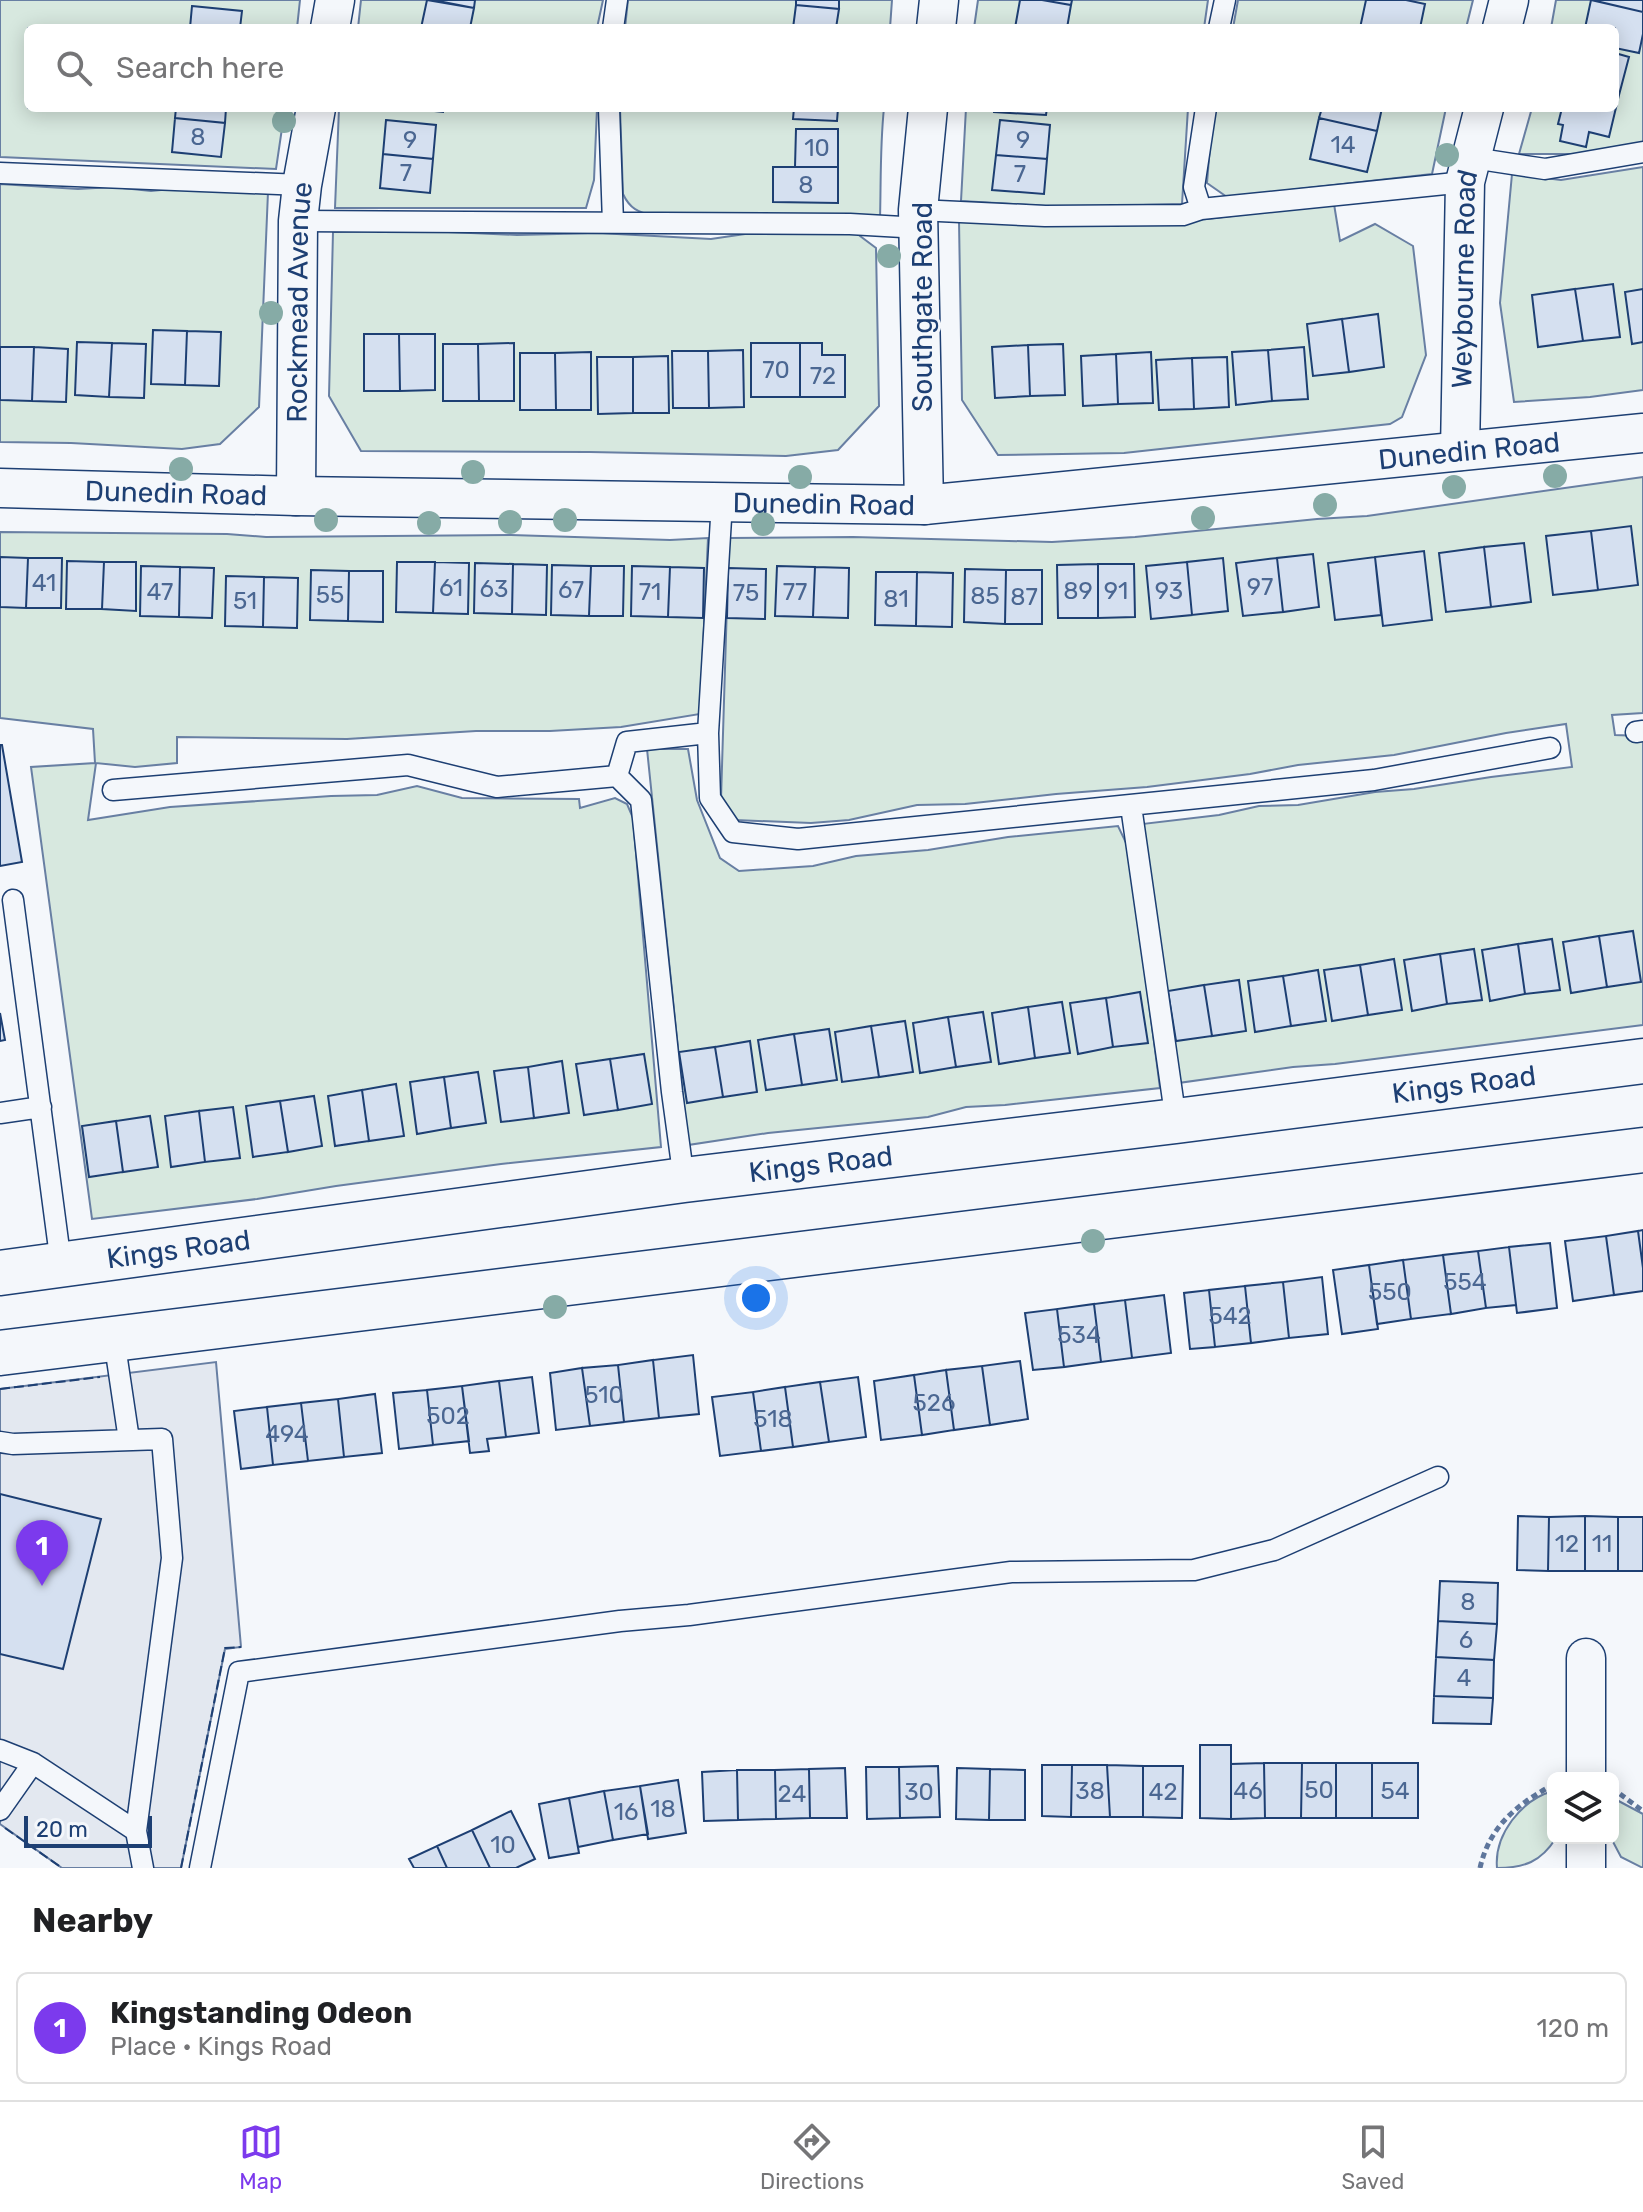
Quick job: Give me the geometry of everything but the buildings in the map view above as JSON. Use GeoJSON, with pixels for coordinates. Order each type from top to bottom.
{"type":"FeatureCollection","features":[{"type":"Feature","properties":{"kind":"main road","name":"Kings Road"},"geometry":{"type":"LineString","coordinates":[[0,1273],[684,1180],[1643,1061]]}},
{"type":"Feature","properties":{"kind":"main road"},"geometry":{"type":"LineString","coordinates":[[0,1353],[1643,1150]]}},
{"type":"Feature","properties":{"kind":"street"},"geometry":{"type":"LineString","coordinates":[[331,24],[335,0]]}},
{"type":"Feature","properties":{"kind":"street"},"geometry":{"type":"LineString","coordinates":[[936,24],[939,0]]}},
{"type":"Feature","properties":{"kind":"street"},"geometry":{"type":"LineString","coordinates":[[1503,24],[1509,0]]}},
{"type":"Feature","properties":{"kind":"street","name":"Rockmead Avenue"},"geometry":{"type":"LineString","coordinates":[[296,496],[300,203],[315,112]]}},
{"type":"Feature","properties":{"kind":"street","name":"Southgate Road"},"geometry":{"type":"LineString","coordinates":[[924,505],[919,219],[928,112]]}},
{"type":"Feature","properties":{"kind":"street","name":"Weybourne Road"},"geometry":{"type":"LineString","coordinates":[[1460,451],[1469,170],[1483,112]]}},
{"type":"Feature","properties":{"kind":"street","name":"Dunedin Road"},"geometry":{"type":"LineString","coordinates":[[0,488],[296,496],[924,505],[1643,433]]}},
{"type":"Feature","properties":{"kind":"street"},"geometry":{"type":"LineString","coordinates":[[1586,1658],[1599,1772]]}},
{"type":"Feature","properties":{"kind":"street"},"geometry":{"type":"LineString","coordinates":[[1586,1844],[1586,1868]]}},
{"type":"Feature","properties":{"kind":"lane"},"geometry":{"type":"LineString","coordinates":[[614,24],[617,0]]}},
{"type":"Feature","properties":{"kind":"lane"},"geometry":{"type":"LineString","coordinates":[[1220,24],[1225,0]]}},
{"type":"Feature","properties":{"kind":"lane"},"geometry":{"type":"LineString","coordinates":[[609,112],[613,223]]}},
{"type":"Feature","properties":{"kind":"lane"},"geometry":{"type":"LineString","coordinates":[[1201,209],[1194,187],[1205,112]]}},
{"type":"Feature","properties":{"kind":"lane"},"geometry":{"type":"LineString","coordinates":[[0,173],[300,203],[613,223],[850,224],[919,219],[1183,215],[1201,209],[1469,170],[1545,169],[1643,152]]}},
{"type":"Feature","properties":{"kind":"lane"},"geometry":{"type":"LineString","coordinates":[[722,502],[708,733],[710,798],[733,832],[798,839],[1131,806],[1374,780],[1550,748]]}},
{"type":"Feature","properties":{"kind":"lane"},"geometry":{"type":"LineString","coordinates":[[617,776],[627,742],[708,733]]}},
{"type":"Feature","properties":{"kind":"lane"},"geometry":{"type":"LineString","coordinates":[[113,790],[408,765],[497,787],[617,776]]}},
{"type":"Feature","properties":{"kind":"lane"},"geometry":{"type":"LineString","coordinates":[[617,776],[641,800],[684,1180]]}},
{"type":"Feature","properties":{"kind":"lane"},"geometry":{"type":"LineString","coordinates":[[1131,806],[1176,1121]]}},
{"type":"Feature","properties":{"kind":"lane"},"geometry":{"type":"LineString","coordinates":[[13,900],[61,1264]]}},
{"type":"Feature","properties":{"kind":"lane"},"geometry":{"type":"LineString","coordinates":[[0,1113],[41,1107]]}},
{"type":"Feature","properties":{"kind":"lane"},"geometry":{"type":"LineString","coordinates":[[114,1339],[129,1440]]}},
{"type":"Feature","properties":{"kind":"lane"},"geometry":{"type":"LineString","coordinates":[[0,1442],[162,1439],[172,1558],[136,1831],[143,1868]]}},
{"type":"Feature","properties":{"kind":"lane"},"geometry":{"type":"LineString","coordinates":[[200,1868],[239,1672],[1011,1572],[1194,1570],[1274,1550],[1438,1477]]}},
{"type":"Feature","properties":{"kind":"lane"},"geometry":{"type":"LineString","coordinates":[[0,1750],[33,1763],[136,1831]]}},
{"type":"Feature","properties":{"kind":"lane"},"geometry":{"type":"LineString","coordinates":[[0,1810],[33,1763]]}},
{"type":"Feature","properties":{"kind":"path"},"geometry":{"type":"LineString","coordinates":[[1480,1868],[1484,1852],[1501,1822],[1532,1796],[1547,1788]]}},
{"type":"Feature","properties":{"kind":"path"},"geometry":{"type":"LineString","coordinates":[[1619,1796],[1643,1811]]}},
{"type":"Feature","properties":{"kind":"shaded area"},"geometry":{"type":"Polygon","coordinates":[[[0,0],[300,0],[297,24],[24,24],[24,112],[284,112],[276,169],[0,157],[0,0]]]}},
{"type":"Feature","properties":{"kind":"shaded area"},"geometry":{"type":"Polygon","coordinates":[[[361,0],[603,0],[598,24],[358,24],[361,0]]]}},
{"type":"Feature","properties":{"kind":"shaded area"},"geometry":{"type":"Polygon","coordinates":[[[628,0],[892,0],[890,24],[625,24],[628,0]]]}},
{"type":"Feature","properties":{"kind":"shaded area"},"geometry":{"type":"Polygon","coordinates":[[[978,0],[1208,0],[1205,24],[975,24],[978,0]]]}},
{"type":"Feature","properties":{"kind":"shaded area"},"geometry":{"type":"Polygon","coordinates":[[[1238,0],[1473,0],[1467,24],[1234,24],[1238,0]]]}},
{"type":"Feature","properties":{"kind":"shaded area"},"geometry":{"type":"Polygon","coordinates":[[[1556,0],[1643,0],[1643,143],[1580,154],[1519,154],[1531,112],[1619,112],[1619,24],[1552,24],[1556,0]]]}},
{"type":"Feature","properties":{"kind":"shaded area"},"geometry":{"type":"Polygon","coordinates":[[[339,112],[597,112],[594,180],[586,208],[335,208],[339,112]]]}},
{"type":"Feature","properties":{"kind":"shaded area"},"geometry":{"type":"Polygon","coordinates":[[[620,112],[884,112],[880,219],[654,216],[639,211],[623,194],[620,112]]]}},
{"type":"Feature","properties":{"kind":"shaded area"},"geometry":{"type":"Polygon","coordinates":[[[966,112],[1188,112],[1182,204],[1064,207],[961,201],[966,112]]]}},
{"type":"Feature","properties":{"kind":"shaded area"},"geometry":{"type":"Polygon","coordinates":[[[1213,112],[1445,112],[1432,174],[1227,197],[1207,183],[1213,112]]]}},
{"type":"Feature","properties":{"kind":"shaded area"},"geometry":{"type":"Polygon","coordinates":[[[1643,167],[1643,390],[1514,402],[1500,303],[1512,174],[1561,180],[1643,167]]]}},
{"type":"Feature","properties":{"kind":"shaded area"},"geometry":{"type":"Polygon","coordinates":[[[0,184],[151,191],[191,187],[268,192],[259,407],[220,444],[182,449],[0,442],[0,184]]]}},
{"type":"Feature","properties":{"kind":"shaded area"},"geometry":{"type":"Polygon","coordinates":[[[1334,204],[1340,241],[1375,224],[1413,246],[1426,355],[1402,417],[1390,424],[1124,453],[998,455],[962,400],[959,221],[1181,222],[1334,204]]]}},
{"type":"Feature","properties":{"kind":"shaded area"},"geometry":{"type":"Polygon","coordinates":[[[404,230],[517,235],[598,233],[711,239],[745,234],[856,233],[876,248],[879,406],[838,450],[786,456],[361,451],[329,396],[333,232],[404,230]]]}},
{"type":"Feature","properties":{"kind":"shaded area"},"geometry":{"type":"Polygon","coordinates":[[[1643,477],[1643,713],[1612,715],[1615,735],[1643,736],[1643,1025],[1178,1083],[1142,824],[1219,815],[1259,806],[1298,805],[1572,767],[1566,724],[1394,755],[1298,765],[1147,787],[965,804],[917,805],[849,820],[811,823],[735,820],[721,799],[729,538],[853,537],[1052,542],[1135,537],[1367,516],[1643,477]]]}},
{"type":"Feature","properties":{"kind":"shaded area"},"geometry":{"type":"Polygon","coordinates":[[[0,532],[266,537],[511,535],[670,540],[708,538],[700,714],[621,727],[550,731],[476,731],[347,739],[177,737],[177,763],[135,767],[96,763],[88,820],[170,807],[377,795],[417,786],[462,798],[579,799],[580,808],[615,798],[627,804],[633,818],[661,1147],[501,1164],[92,1219],[31,767],[95,763],[93,729],[0,718],[0,532]]]}},
{"type":"Feature","properties":{"kind":"shaded area"},"geometry":{"type":"Polygon","coordinates":[[[647,749],[688,749],[697,800],[720,858],[739,871],[813,866],[856,856],[1118,826],[1129,849],[1160,1088],[966,1107],[928,1117],[768,1133],[688,1145],[647,749]]]}},
{"type":"Feature","properties":{"kind":"shaded area"},"geometry":{"type":"Polygon","coordinates":[[[216,1362],[241,1647],[225,1649],[181,1868],[62,1868],[0,1824],[0,1389],[216,1362]]]}},
{"type":"Feature","properties":{"kind":"shaded area"},"geometry":{"type":"Polygon","coordinates":[[[1547,1794],[1547,1844],[1552,1844],[1531,1862],[1497,1868],[1500,1843],[1512,1820],[1547,1794]]]}},
{"type":"Feature","properties":{"kind":"shaded area"},"geometry":{"type":"Polygon","coordinates":[[[1619,1801],[1643,1814],[1643,1868],[1621,1857],[1614,1844],[1619,1844],[1619,1801]]]}},
{"type":"Feature","properties":{"kind":"fence"},"geometry":{"type":"LineString","coordinates":[[0,1389],[100,1377]]}},
{"type":"Feature","properties":{"kind":"fence"},"geometry":{"type":"LineString","coordinates":[[181,1868],[225,1648],[241,1647]]}},
{"type":"Feature","properties":{"kind":"fence"},"geometry":{"type":"LineString","coordinates":[[5,1828],[62,1868]]}},
{"type":"Feature","properties":{"kind":"place","name":"Kingstanding Odeon"},"geometry":{"type":"Point","coordinates":[42,1586]}}]}
